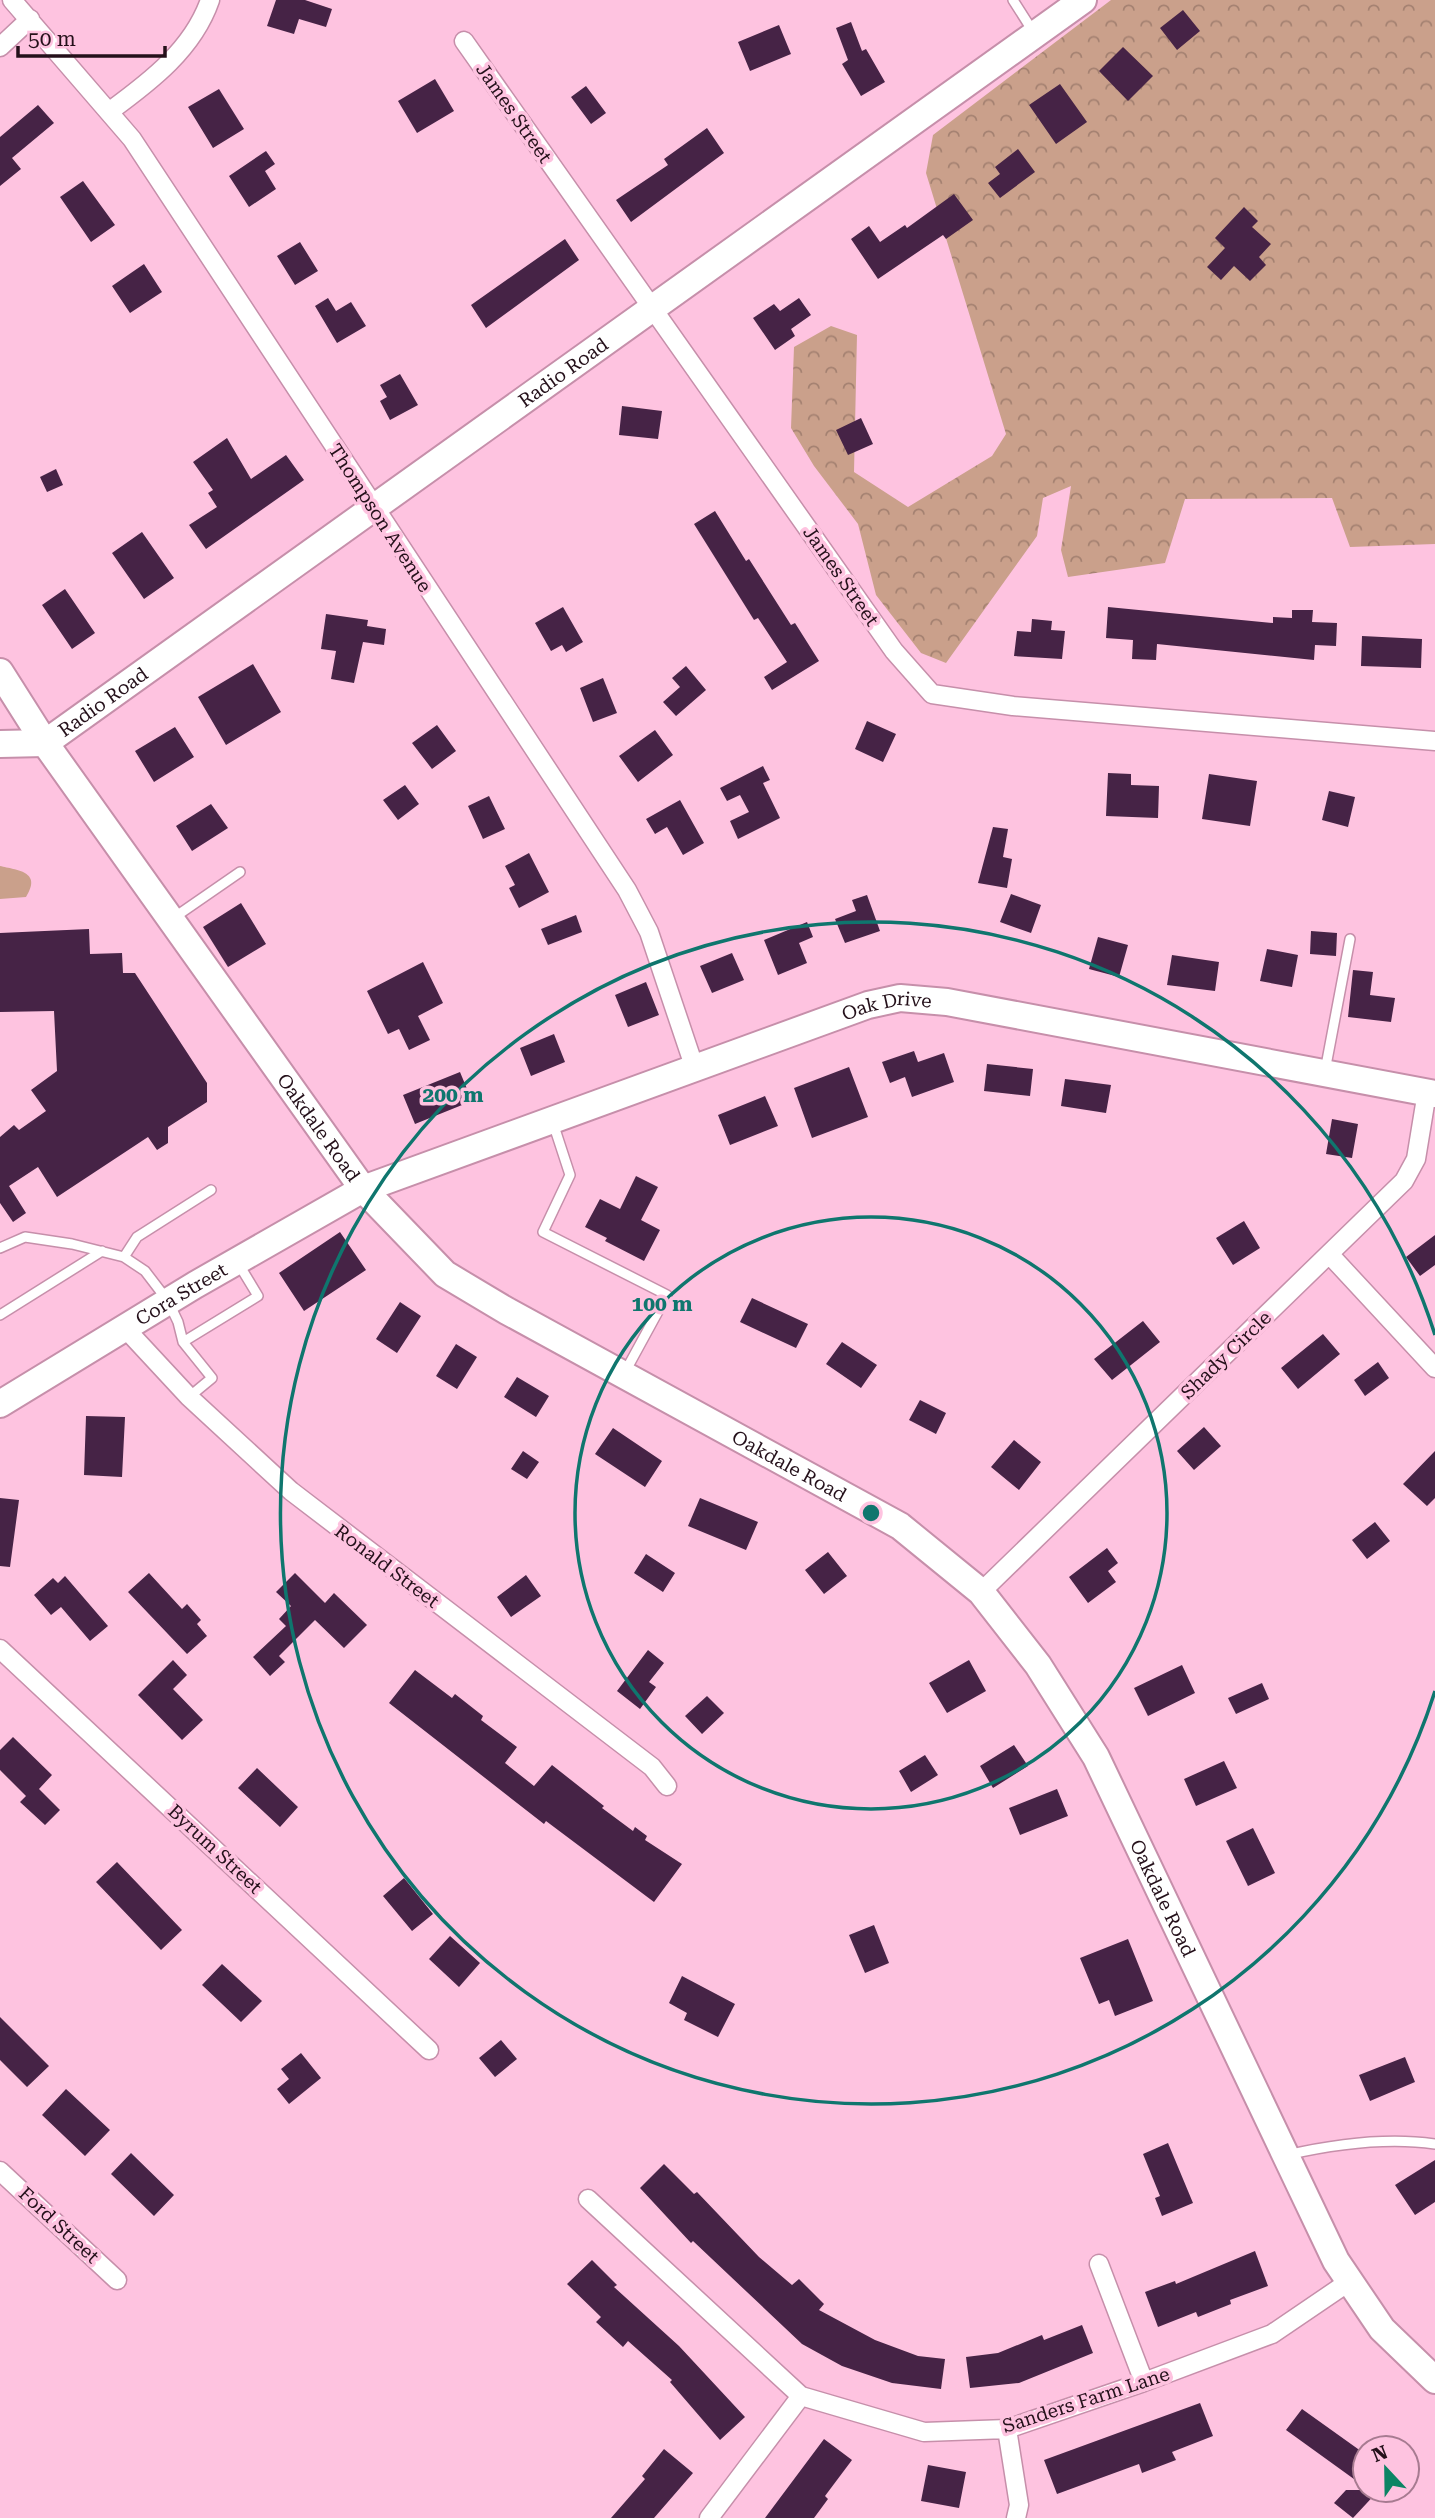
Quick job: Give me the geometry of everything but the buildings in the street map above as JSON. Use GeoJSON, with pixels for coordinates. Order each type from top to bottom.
{"type":"FeatureCollection","features":[{"type":"Feature","properties":{"kind":"street","name":"Thompson Avenue"},"geometry":{"type":"LineString","coordinates":[[12,0],[110,111],[191,228],[627,890],[649,932],[694,1066]]}},
{"type":"Feature","properties":{"kind":"street"},"geometry":{"type":"LineString","coordinates":[[110,111],[184,48],[196,31],[211,0]]}},
{"type":"Feature","properties":{"kind":"street","name":"Radio Road"},"geometry":{"type":"LineString","coordinates":[[45,743],[1083,0]]}},
{"type":"Feature","properties":{"kind":"street"},"geometry":{"type":"LineString","coordinates":[[0,47],[30,19]]}},
{"type":"Feature","properties":{"kind":"street","name":"James Street"},"geometry":{"type":"LineString","coordinates":[[464,41],[894,650],[932,694],[1013,706],[1435,741]]}},
{"type":"Feature","properties":{"kind":"street","name":"Oakdale Road"},"geometry":{"type":"LineString","coordinates":[[0,672],[45,743],[363,1189],[445,1274],[507,1311],[900,1526],[981,1592],[1038,1665],[1096,1757],[1336,2261],[1382,2329],[1435,2379]]}},
{"type":"Feature","properties":{"kind":"street"},"geometry":{"type":"LineString","coordinates":[[0,744],[45,743]]}},
{"type":"Feature","properties":{"kind":"street","name":"Oak Drive"},"geometry":{"type":"LineString","coordinates":[[363,1189],[551,1118],[868,1005],[911,998],[947,1002],[1431,1093]]}},
{"type":"Feature","properties":{"kind":"street","name":"Shady Circle"},"geometry":{"type":"LineString","coordinates":[[981,1592],[1404,1181],[1413,1167],[1431,1093]]}},
{"type":"Feature","properties":{"kind":"street","name":"Cora Street"},"geometry":{"type":"LineString","coordinates":[[0,1404],[124,1327],[363,1189]]}},
{"type":"Feature","properties":{"kind":"street"},"geometry":{"type":"LineString","coordinates":[[1330,1255],[1435,1368]]}},
{"type":"Feature","properties":{"kind":"street","name":"Ronald Street"},"geometry":{"type":"LineString","coordinates":[[124,1327],[237,1444],[327,1521],[652,1767],[667,1786]]}},
{"type":"Feature","properties":{"kind":"street","name":"Byrum Street"},"geometry":{"type":"LineString","coordinates":[[0,1649],[429,2050]]}},
{"type":"Feature","properties":{"kind":"street","name":"Ford Street"},"geometry":{"type":"LineString","coordinates":[[0,2171],[117,2280]]}},
{"type":"Feature","properties":{"kind":"street","name":"Sanders Farm Lane"},"geometry":{"type":"LineString","coordinates":[[588,2199],[801,2396],[924,2432],[1007,2429],[1144,2382],[1272,2334],[1349,2281]]}},
{"type":"Feature","properties":{"kind":"street"},"geometry":{"type":"LineString","coordinates":[[1100,2264],[1144,2382]]}},
{"type":"Feature","properties":{"kind":"street"},"geometry":{"type":"LineString","coordinates":[[709,2518],[801,2396]]}},
{"type":"Feature","properties":{"kind":"street"},"geometry":{"type":"LineString","coordinates":[[1007,2429],[1019,2505],[1016,2518]]}},
{"type":"Feature","properties":{"kind":"lane"},"geometry":{"type":"LineString","coordinates":[[1013,0],[1035,34]]}},
{"type":"Feature","properties":{"kind":"lane"},"geometry":{"type":"LineString","coordinates":[[171,920],[240,872]]}},
{"type":"Feature","properties":{"kind":"lane"},"geometry":{"type":"LineString","coordinates":[[1324,1073],[1350,939]]}},
{"type":"Feature","properties":{"kind":"lane"},"geometry":{"type":"LineString","coordinates":[[551,1118],[570,1175],[543,1232],[667,1295],[624,1373]]}},
{"type":"Feature","properties":{"kind":"lane"},"geometry":{"type":"LineString","coordinates":[[124,1257],[137,1237],[211,1190]]}},
{"type":"Feature","properties":{"kind":"lane"},"geometry":{"type":"LineString","coordinates":[[0,1248],[25,1237],[124,1257],[145,1271],[168,1301],[178,1322],[183,1342],[212,1378],[189,1397]]}},
{"type":"Feature","properties":{"kind":"lane"},"geometry":{"type":"LineString","coordinates":[[0,1315],[102,1251]]}},
{"type":"Feature","properties":{"kind":"lane"},"geometry":{"type":"LineString","coordinates":[[183,1342],[258,1296],[237,1261]]}},
{"type":"Feature","properties":{"kind":"lane"},"geometry":{"type":"LineString","coordinates":[[1286,2156],[1329,2146],[1409,2140],[1435,2144]]}},
{"type":"Feature","properties":{"kind":"green space"},"geometry":{"type":"Polygon","coordinates":[[[1111,0],[1435,0],[1435,544],[1350,547],[1332,498],[1185,499],[1165,563],[1068,577],[1061,550],[1071,486],[1043,498],[1037,536],[946,663],[921,653],[876,595],[858,524],[814,466],[791,428],[794,347],[831,326],[857,335],[854,472],[908,507],[992,456],[1006,434],[926,173],[933,135],[1111,0]]]}},
{"type":"Feature","properties":{"kind":"green space"},"geometry":{"type":"Polygon","coordinates":[[[0,866],[20,871],[29,877],[31,882],[26,897],[0,899],[0,866]]]}}]}
